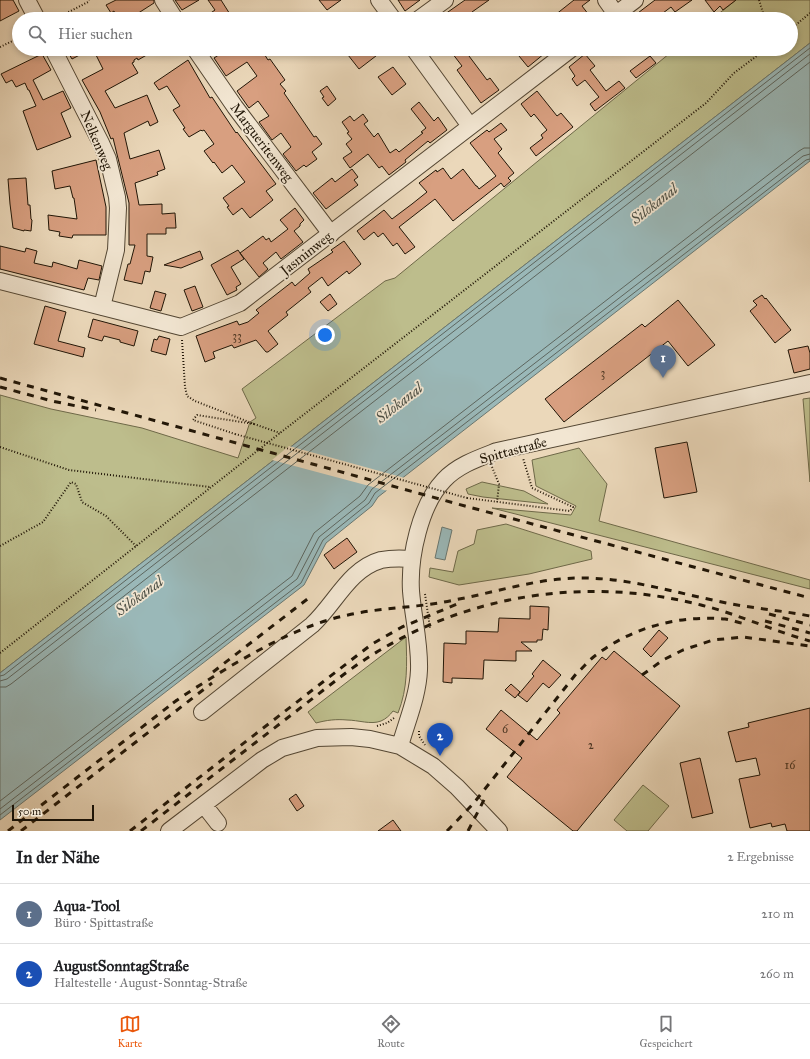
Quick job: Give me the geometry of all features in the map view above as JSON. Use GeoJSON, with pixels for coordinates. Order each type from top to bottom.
{"type":"FeatureCollection","features":[{"type":"Feature","properties":{"kind":"street"},"geometry":{"type":"LineString","coordinates":[[26,0],[33,12]]}},
{"type":"Feature","properties":{"kind":"street"},"geometry":{"type":"LineString","coordinates":[[163,0],[171,12]]}},
{"type":"Feature","properties":{"kind":"street"},"geometry":{"type":"LineString","coordinates":[[379,0],[388,12]]}},
{"type":"Feature","properties":{"kind":"street"},"geometry":{"type":"LineString","coordinates":[[429,12],[445,0]]}},
{"type":"Feature","properties":{"kind":"street"},"geometry":{"type":"LineString","coordinates":[[606,0],[611,12]]}},
{"type":"Feature","properties":{"kind":"street"},"geometry":{"type":"LineString","coordinates":[[618,12],[635,0]]}},
{"type":"Feature","properties":{"kind":"street","name":"Nelkenweg"},"geometry":{"type":"LineString","coordinates":[[57,56],[108,159],[117,197],[118,208],[116,250],[102,307]]}},
{"type":"Feature","properties":{"kind":"street","name":"Margueritenweg"},"geometry":{"type":"LineString","coordinates":[[200,56],[235,107],[331,234]]}},
{"type":"Feature","properties":{"kind":"street"},"geometry":{"type":"LineString","coordinates":[[419,56],[470,126]]}},
{"type":"Feature","properties":{"kind":"street","name":"Jasminweg"},"geometry":{"type":"LineString","coordinates":[[181,327],[240,303],[561,56]]}},
{"type":"Feature","properties":{"kind":"street"},"geometry":{"type":"LineString","coordinates":[[0,281],[181,327]]}},
{"type":"Feature","properties":{"kind":"street","name":"Spittastraße"},"geometry":{"type":"LineString","coordinates":[[400,746],[414,699],[419,670],[411,590],[412,559],[417,536],[427,507],[435,492],[445,479],[458,468],[497,451],[628,418],[758,390],[810,383]]}},
{"type":"Feature","properties":{"kind":"street"},"geometry":{"type":"LineString","coordinates":[[202,712],[312,625],[328,609],[344,586],[362,570],[381,560],[412,559]]}},
{"type":"Feature","properties":{"kind":"street"},"geometry":{"type":"LineString","coordinates":[[170,831],[262,760],[282,748],[317,738],[351,737],[370,739],[400,746],[433,766],[457,787],[498,831]]}},
{"type":"Feature","properties":{"kind":"street"},"geometry":{"type":"LineString","coordinates":[[204,805],[218,823]]}},
{"type":"Feature","properties":{"kind":"path"},"geometry":{"type":"LineString","coordinates":[[69,12],[89,0]]}},
{"type":"Feature","properties":{"kind":"path"},"geometry":{"type":"LineString","coordinates":[[759,0],[763,12]]}},
{"type":"Feature","properties":{"kind":"path"},"geometry":{"type":"LineString","coordinates":[[798,23],[810,13]]}},
{"type":"Feature","properties":{"kind":"path"},"geometry":{"type":"LineString","coordinates":[[0,47],[12,41]]}},
{"type":"Feature","properties":{"kind":"path"},"geometry":{"type":"LineString","coordinates":[[0,653],[280,433],[706,103],[734,73],[757,56]]}},
{"type":"Feature","properties":{"kind":"path"},"geometry":{"type":"LineString","coordinates":[[181,327],[185,388],[187,396],[195,401],[280,433]]}},
{"type":"Feature","properties":{"kind":"path"},"geometry":{"type":"LineString","coordinates":[[254,424],[197,416],[193,420],[235,434],[467,498],[570,511],[573,506],[532,488],[524,458],[517,459]]}},
{"type":"Feature","properties":{"kind":"path"},"geometry":{"type":"LineString","coordinates":[[0,448],[69,470],[210,488]]}},
{"type":"Feature","properties":{"kind":"path"},"geometry":{"type":"LineString","coordinates":[[487,466],[491,464],[499,484],[497,502]]}},
{"type":"Feature","properties":{"kind":"path"},"geometry":{"type":"LineString","coordinates":[[0,546],[43,522],[71,482],[76,484],[82,502],[106,516],[136,546]]}},
{"type":"Feature","properties":{"kind":"path"},"geometry":{"type":"LineString","coordinates":[[450,494],[454,488]]}},
{"type":"Feature","properties":{"kind":"path"},"geometry":{"type":"LineString","coordinates":[[424,590],[427,599],[430,632]]}},
{"type":"Feature","properties":{"kind":"path"},"geometry":{"type":"LineString","coordinates":[[419,726],[419,736],[426,747]]}},
{"type":"Feature","properties":{"kind":"green space"},"geometry":{"type":"Polygon","coordinates":[[[736,0],[810,0],[810,43],[798,52],[798,12],[721,12],[736,0]]]}},
{"type":"Feature","properties":{"kind":"green space"},"geometry":{"type":"Polygon","coordinates":[[[666,56],[793,56],[0,673],[0,395],[51,409],[142,428],[238,458],[250,422],[256,418],[242,389],[385,281],[395,278],[666,56]]]}},
{"type":"Feature","properties":{"kind":"green space"},"geometry":{"type":"Polygon","coordinates":[[[810,398],[810,482],[803,399],[810,398]]]}},
{"type":"Feature","properties":{"kind":"green space"},"geometry":{"type":"Polygon","coordinates":[[[579,448],[607,484],[599,521],[810,580],[810,589],[492,508],[571,515],[576,506],[536,486],[532,460],[579,448]]]}},
{"type":"Feature","properties":{"kind":"green space"},"geometry":{"type":"Polygon","coordinates":[[[482,482],[524,491],[548,504],[468,494],[466,489],[482,482]]]}},
{"type":"Feature","properties":{"kind":"green space"},"geometry":{"type":"Polygon","coordinates":[[[506,524],[591,551],[592,559],[529,574],[459,585],[429,577],[430,568],[453,572],[458,551],[474,544],[477,530],[506,524]]]}},
{"type":"Feature","properties":{"kind":"green space"},"geometry":{"type":"Polygon","coordinates":[[[406,637],[407,666],[405,685],[404,694],[398,713],[393,711],[386,718],[377,722],[328,720],[316,723],[308,712],[406,637]]]}},
{"type":"Feature","properties":{"kind":"green space"},"geometry":{"type":"Polygon","coordinates":[[[643,785],[669,806],[648,831],[627,831],[614,820],[643,785]]]}},
{"type":"Feature","properties":{"kind":"water","name":"Silokanal"},"geometry":{"type":"Polygon","coordinates":[[[810,43],[810,161],[378,497],[372,506],[326,543],[304,585],[0,820],[0,673],[793,56],[798,56],[798,52],[810,43]]]}},
{"type":"Feature","properties":{"kind":"water"},"geometry":{"type":"Polygon","coordinates":[[[442,527],[452,530],[445,560],[435,558],[442,527]]]}},
{"type":"Feature","properties":{"kind":"pier"},"geometry":{"type":"Polygon","coordinates":[[[289,446],[405,478],[388,491],[272,460],[289,446]]]}},
{"type":"Feature","properties":{"kind":"building"},"geometry":{"type":"Polygon","coordinates":[[[0,0],[13,0],[19,11],[12,12],[12,15],[0,21],[0,0]]]}},
{"type":"Feature","properties":{"kind":"building"},"geometry":{"type":"Polygon","coordinates":[[[116,0],[154,0],[154,3],[140,12],[110,12],[106,5],[116,0]]]}},
{"type":"Feature","properties":{"kind":"building"},"geometry":{"type":"Polygon","coordinates":[[[175,0],[199,0],[182,10],[175,0]]]}},
{"type":"Feature","properties":{"kind":"building"},"geometry":{"type":"Polygon","coordinates":[[[208,0],[221,0],[229,12],[212,12],[215,10],[208,0]]]}},
{"type":"Feature","properties":{"kind":"building"},"geometry":{"type":"Polygon","coordinates":[[[319,0],[341,0],[327,10],[319,0]]]}},
{"type":"Feature","properties":{"kind":"building"},"geometry":{"type":"Polygon","coordinates":[[[398,0],[420,0],[405,11],[398,0]]]}},
{"type":"Feature","properties":{"kind":"building"},"geometry":{"type":"Polygon","coordinates":[[[465,0],[489,0],[472,12],[448,12],[465,0]]]}},
{"type":"Feature","properties":{"kind":"building"},"geometry":{"type":"Polygon","coordinates":[[[574,0],[590,0],[582,6],[587,12],[559,12],[574,0]]]}},
{"type":"Feature","properties":{"kind":"building"},"geometry":{"type":"Polygon","coordinates":[[[655,0],[692,0],[675,12],[671,7],[664,12],[639,12],[655,0]]]}},
{"type":"Feature","properties":{"kind":"building"},"geometry":{"type":"Polygon","coordinates":[[[705,0],[736,0],[723,10],[720,6],[714,12],[705,0]]]}},
{"type":"Feature","properties":{"kind":"building"},"geometry":{"type":"Polygon","coordinates":[[[38,56],[43,56],[51,70],[33,80],[43,100],[63,91],[71,108],[61,113],[71,137],[37,150],[23,111],[36,106],[29,90],[25,83],[16,87],[12,80],[6,83],[1,74],[38,56]]]}},
{"type":"Feature","properties":{"kind":"building"},"geometry":{"type":"Polygon","coordinates":[[[70,56],[78,56],[72,59],[70,56]]]}},
{"type":"Feature","properties":{"kind":"building"},"geometry":{"type":"Polygon","coordinates":[[[96,56],[145,56],[138,60],[137,58],[132,63],[138,73],[105,91],[115,108],[147,95],[158,122],[150,126],[148,121],[124,133],[130,159],[159,150],[165,169],[157,172],[158,175],[135,183],[139,205],[162,204],[162,214],[175,213],[176,228],[166,228],[166,234],[147,234],[147,256],[153,257],[150,272],[145,271],[142,284],[124,280],[135,245],[129,245],[129,203],[113,138],[111,139],[100,112],[82,80],[103,69],[96,56]]]}},
{"type":"Feature","properties":{"kind":"building"},"geometry":{"type":"Polygon","coordinates":[[[217,56],[265,56],[268,60],[270,59],[285,80],[280,84],[286,91],[284,93],[314,137],[316,136],[322,144],[312,152],[317,159],[306,167],[304,165],[296,171],[283,154],[291,147],[281,133],[272,140],[259,122],[269,116],[258,101],[249,108],[237,91],[257,76],[247,62],[226,76],[214,58],[217,56]]]}},
{"type":"Feature","properties":{"kind":"building"},"geometry":{"type":"Polygon","coordinates":[[[349,56],[376,56],[359,69],[349,56]]]}},
{"type":"Feature","properties":{"kind":"building"},"geometry":{"type":"Polygon","coordinates":[[[454,56],[469,56],[487,80],[490,78],[499,90],[481,103],[457,70],[462,66],[454,56]]]}},
{"type":"Feature","properties":{"kind":"building"},"geometry":{"type":"Polygon","coordinates":[[[519,56],[541,56],[528,67],[519,56]]]}},
{"type":"Feature","properties":{"kind":"building"},"geometry":{"type":"Polygon","coordinates":[[[583,56],[587,56],[595,66],[590,70],[606,91],[619,81],[625,88],[595,111],[590,104],[599,97],[585,80],[577,86],[572,79],[575,76],[569,67],[583,56]]]}},
{"type":"Feature","properties":{"kind":"building"},"geometry":{"type":"Polygon","coordinates":[[[650,56],[656,63],[636,78],[630,71],[650,56]]]}},
{"type":"Feature","properties":{"kind":"building"},"geometry":{"type":"Polygon","coordinates":[[[188,60],[210,98],[212,97],[236,133],[237,132],[276,184],[266,191],[273,200],[250,218],[242,208],[233,215],[223,198],[245,182],[232,165],[222,173],[204,151],[214,144],[204,130],[201,130],[189,137],[173,110],[180,106],[167,86],[159,90],[154,83],[188,60]]]}},
{"type":"Feature","properties":{"kind":"building"},"geometry":{"type":"Polygon","coordinates":[[[393,67],[406,84],[392,95],[378,77],[393,67]]]}},
{"type":"Feature","properties":{"kind":"building"},"geometry":{"type":"Polygon","coordinates":[[[327,86],[336,99],[328,106],[322,98],[324,97],[320,91],[327,86]]]}},
{"type":"Feature","properties":{"kind":"building"},"geometry":{"type":"Polygon","coordinates":[[[537,91],[557,116],[561,113],[573,127],[536,156],[530,148],[543,138],[541,135],[547,130],[534,114],[531,117],[521,104],[537,91]]]}},
{"type":"Feature","properties":{"kind":"building"},"geometry":{"type":"Polygon","coordinates":[[[419,102],[434,121],[438,117],[447,130],[430,143],[428,141],[405,160],[406,162],[389,175],[382,166],[379,168],[368,154],[350,168],[343,158],[352,152],[346,144],[352,139],[347,133],[349,132],[342,122],[350,116],[354,121],[363,114],[368,121],[364,124],[374,137],[378,133],[390,153],[396,149],[399,152],[423,133],[421,132],[426,128],[411,109],[419,102]]]}},
{"type":"Feature","properties":{"kind":"building"},"geometry":{"type":"Polygon","coordinates":[[[501,123],[507,130],[494,139],[502,149],[498,153],[514,173],[508,178],[511,181],[504,187],[501,183],[453,221],[435,199],[399,227],[415,247],[405,254],[397,243],[393,246],[383,233],[378,237],[374,232],[364,240],[357,231],[384,210],[392,219],[412,204],[427,192],[419,183],[436,170],[437,172],[443,168],[451,179],[463,169],[479,189],[496,176],[470,143],[487,130],[489,132],[501,123]]]}},
{"type":"Feature","properties":{"kind":"building"},"geometry":{"type":"Polygon","coordinates":[[[96,160],[106,207],[106,235],[73,235],[72,238],[59,236],[60,232],[49,230],[48,215],[77,219],[74,198],[70,186],[55,189],[52,171],[96,160]]]}},
{"type":"Feature","properties":{"kind":"building"},"geometry":{"type":"Polygon","coordinates":[[[352,169],[358,177],[354,180],[358,185],[326,209],[313,193],[332,178],[335,182],[352,169]]]}},
{"type":"Feature","properties":{"kind":"building"},"geometry":{"type":"Polygon","coordinates":[[[26,178],[28,205],[30,205],[32,220],[31,231],[13,228],[10,204],[8,179],[26,178]]]}},
{"type":"Feature","properties":{"kind":"building"},"geometry":{"type":"Polygon","coordinates":[[[295,208],[304,220],[294,231],[303,242],[281,259],[276,252],[263,263],[268,269],[259,277],[240,253],[263,236],[266,240],[269,238],[271,242],[288,229],[280,220],[295,208]]]}},
{"type":"Feature","properties":{"kind":"building"},"geometry":{"type":"Polygon","coordinates":[[[344,241],[361,264],[349,274],[347,271],[328,286],[322,277],[308,288],[311,292],[286,312],[288,315],[268,331],[278,344],[268,352],[266,352],[256,340],[234,348],[232,345],[213,352],[215,358],[205,362],[196,336],[237,321],[239,325],[248,322],[259,313],[256,310],[292,282],[295,286],[310,273],[308,269],[333,252],[331,250],[344,241]]]}},
{"type":"Feature","properties":{"kind":"building"},"geometry":{"type":"Polygon","coordinates":[[[0,246],[25,252],[26,248],[37,251],[34,263],[52,267],[53,262],[77,269],[79,260],[102,266],[99,280],[88,278],[84,290],[0,269],[0,246]]]}},
{"type":"Feature","properties":{"kind":"building"},"geometry":{"type":"Polygon","coordinates":[[[238,250],[244,259],[231,267],[241,284],[236,287],[237,290],[227,295],[211,265],[238,250]]]}},
{"type":"Feature","properties":{"kind":"building"},"geometry":{"type":"Polygon","coordinates":[[[200,251],[203,259],[181,268],[164,265],[200,251]]]}},
{"type":"Feature","properties":{"kind":"building"},"geometry":{"type":"Polygon","coordinates":[[[195,286],[203,307],[192,311],[184,290],[195,286]]]}},
{"type":"Feature","properties":{"kind":"building"},"geometry":{"type":"Polygon","coordinates":[[[155,291],[166,294],[161,311],[150,308],[155,291]]]}},
{"type":"Feature","properties":{"kind":"building"},"geometry":{"type":"Polygon","coordinates":[[[330,294],[337,304],[328,311],[320,302],[330,294]]]}},
{"type":"Feature","properties":{"kind":"building"},"geometry":{"type":"Polygon","coordinates":[[[762,295],[791,330],[775,343],[750,311],[757,305],[753,301],[762,295]]]}},
{"type":"Feature","properties":{"kind":"building"},"geometry":{"type":"Polygon","coordinates":[[[678,300],[715,345],[688,366],[668,341],[564,422],[545,399],[642,324],[645,327],[678,300]]]}},
{"type":"Feature","properties":{"kind":"building"},"geometry":{"type":"Polygon","coordinates":[[[45,306],[66,312],[58,341],[85,348],[83,357],[34,344],[45,306]]]}},
{"type":"Feature","properties":{"kind":"building"},"geometry":{"type":"Polygon","coordinates":[[[93,319],[138,331],[134,346],[120,342],[120,340],[104,336],[102,341],[88,337],[93,319]]]}},
{"type":"Feature","properties":{"kind":"building"},"geometry":{"type":"Polygon","coordinates":[[[159,336],[170,339],[166,355],[151,351],[154,339],[157,340],[159,336]]]}},
{"type":"Feature","properties":{"kind":"building"},"geometry":{"type":"Polygon","coordinates":[[[808,346],[810,353],[810,369],[794,373],[788,350],[808,346]]]}},
{"type":"Feature","properties":{"kind":"building"},"geometry":{"type":"Polygon","coordinates":[[[687,442],[697,492],[664,498],[655,448],[687,442]]]}},
{"type":"Feature","properties":{"kind":"building"},"geometry":{"type":"Polygon","coordinates":[[[347,538],[357,552],[334,569],[324,555],[347,538]]]}},
{"type":"Feature","properties":{"kind":"building"},"geometry":{"type":"Polygon","coordinates":[[[530,606],[549,607],[548,630],[543,629],[542,640],[537,640],[537,642],[521,642],[532,651],[516,651],[516,661],[484,660],[483,679],[452,678],[452,683],[443,682],[444,643],[466,644],[466,631],[498,632],[499,618],[530,619],[530,606]]]}},
{"type":"Feature","properties":{"kind":"building"},"geometry":{"type":"Polygon","coordinates":[[[659,630],[668,638],[651,657],[643,649],[659,630]]]}},
{"type":"Feature","properties":{"kind":"building"},"geometry":{"type":"Polygon","coordinates":[[[614,651],[680,706],[577,831],[573,831],[507,777],[522,758],[486,729],[501,710],[537,740],[560,713],[557,710],[602,657],[606,660],[614,651]]]}},
{"type":"Feature","properties":{"kind":"building"},"geometry":{"type":"Polygon","coordinates":[[[543,660],[561,675],[549,688],[543,683],[527,702],[518,695],[534,676],[532,674],[543,660]]]}},
{"type":"Feature","properties":{"kind":"building"},"geometry":{"type":"Polygon","coordinates":[[[511,684],[520,692],[515,698],[505,690],[511,684]]]}},
{"type":"Feature","properties":{"kind":"building"},"geometry":{"type":"Polygon","coordinates":[[[810,708],[810,831],[787,831],[785,824],[772,827],[771,823],[750,828],[739,779],[760,775],[756,758],[736,762],[728,732],[749,727],[748,723],[810,708]]]}},
{"type":"Feature","properties":{"kind":"building"},"geometry":{"type":"Polygon","coordinates":[[[700,758],[713,813],[692,818],[680,763],[700,758]]]}},
{"type":"Feature","properties":{"kind":"building"},"geometry":{"type":"Polygon","coordinates":[[[296,794],[304,806],[297,811],[289,799],[296,794]]]}},
{"type":"Feature","properties":{"kind":"building"},"geometry":{"type":"Polygon","coordinates":[[[393,820],[401,831],[378,831],[393,820]]]}},
{"type":"Feature","properties":{"kind":"railway"},"geometry":{"type":"LineString","coordinates":[[0,378],[465,506],[810,598]]}},
{"type":"Feature","properties":{"kind":"railway"},"geometry":{"type":"LineString","coordinates":[[0,387],[52,401],[96,410]]}},
{"type":"Feature","properties":{"kind":"railway"},"geometry":{"type":"LineString","coordinates":[[173,703],[229,667],[258,651],[287,636],[317,624],[361,612],[441,603],[536,582],[569,578],[620,581],[652,586],[729,603],[810,616]]}},
{"type":"Feature","properties":{"kind":"railway"},"geometry":{"type":"LineString","coordinates":[[141,831],[343,675],[383,649],[425,627],[468,611],[514,599],[560,593],[607,592],[654,596],[715,609],[810,641]]}},
{"type":"Feature","properties":{"kind":"railway"},"geometry":{"type":"LineString","coordinates":[[213,672],[310,597]]}},
{"type":"Feature","properties":{"kind":"railway"},"geometry":{"type":"LineString","coordinates":[[130,831],[372,644],[402,627],[457,604]]}},
{"type":"Feature","properties":{"kind":"railway"},"geometry":{"type":"LineString","coordinates":[[769,614],[810,625]]}},
{"type":"Feature","properties":{"kind":"railway"},"geometry":{"type":"LineString","coordinates":[[447,831],[473,804],[576,674],[591,659],[610,645],[641,630],[674,621],[708,618],[725,619],[746,624]]}},
{"type":"Feature","properties":{"kind":"railway"},"geometry":{"type":"LineString","coordinates":[[765,621],[810,633]]}},
{"type":"Feature","properties":{"kind":"railway"},"geometry":{"type":"LineString","coordinates":[[642,675],[663,660],[683,650],[713,640],[743,637],[810,646]]}},
{"type":"Feature","properties":{"kind":"railway"},"geometry":{"type":"LineString","coordinates":[[21,831],[212,683]]}},
{"type":"Feature","properties":{"kind":"railway"},"geometry":{"type":"LineString","coordinates":[[8,831],[177,700]]}},
{"type":"Feature","properties":{"kind":"railway"},"geometry":{"type":"LineString","coordinates":[[468,831],[487,794]]}},
{"type":"Feature","properties":{"kind":"place","name":"Aqua-Tool"},"geometry":{"type":"Point","coordinates":[663,378]}},
{"type":"Feature","properties":{"kind":"place","name":"AugustSonntagStraße"},"geometry":{"type":"Point","coordinates":[440,756]}}]}
